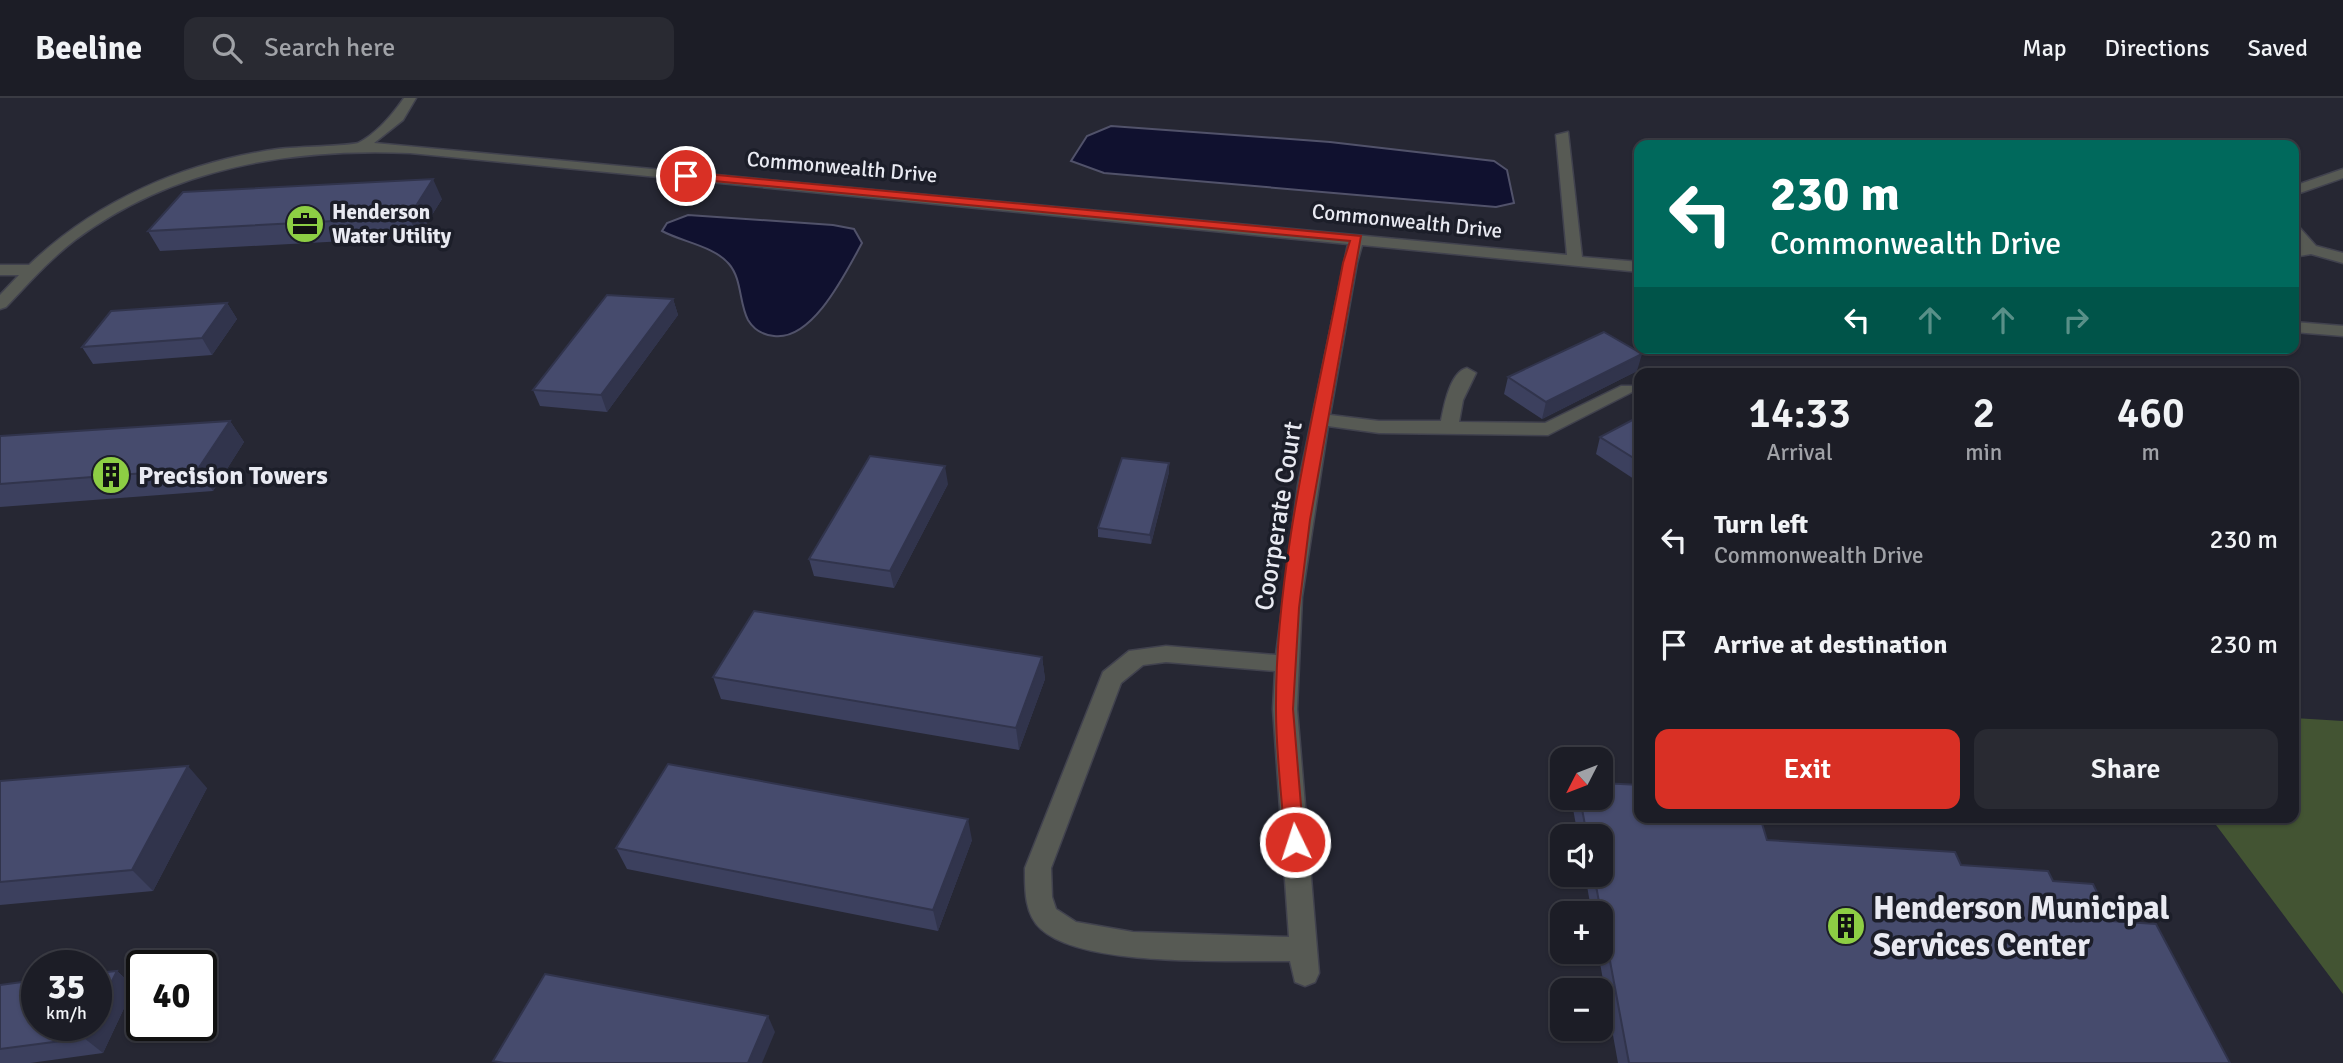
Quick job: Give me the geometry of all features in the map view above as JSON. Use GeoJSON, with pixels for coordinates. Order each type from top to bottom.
{"type":"FeatureCollection","features":[{"type":"Feature","properties":{"kind":"street"},"geometry":{"type":"LineString","coordinates":[[362,146],[398,117],[410,98]]}},
{"type":"Feature","properties":{"kind":"street"},"geometry":{"type":"LineString","coordinates":[[1563,135],[1575,261]]}},
{"type":"Feature","properties":{"kind":"street","name":"Commonwealth Drive"},"geometry":{"type":"LineString","coordinates":[[0,304],[33,270],[91,222],[168,183],[259,156],[362,146],[1634,266]]}},
{"type":"Feature","properties":{"kind":"street"},"geometry":{"type":"LineString","coordinates":[[2299,189],[2343,173]]}},
{"type":"Feature","properties":{"kind":"street"},"geometry":{"type":"LineString","coordinates":[[2299,236],[2311,249]]}},
{"type":"Feature","properties":{"kind":"street","name":"Coorperate Court"},"geometry":{"type":"LineString","coordinates":[[1286,664],[1166,654],[1137,657],[1111,678],[1038,867],[1038,897],[1051,923],[1079,937],[1113,943],[1304,961],[1285,709],[1286,664],[1303,520],[1349,263],[1357,239]]}},
{"type":"Feature","properties":{"kind":"street"},"geometry":{"type":"LineString","coordinates":[[2299,251],[2311,249],[2343,258]]}},
{"type":"Feature","properties":{"kind":"street"},"geometry":{"type":"LineString","coordinates":[[0,270],[33,270]]}},
{"type":"Feature","properties":{"kind":"street"},"geometry":{"type":"LineString","coordinates":[[2299,327],[2343,331]]}},
{"type":"Feature","properties":{"kind":"street"},"geometry":{"type":"LineString","coordinates":[[1449,426],[1454,400],[1466,373]]}},
{"type":"Feature","properties":{"kind":"street"},"geometry":{"type":"LineString","coordinates":[[1321,419],[1379,427],[1548,429],[1627,390]]}},
{"type":"Feature","properties":{"kind":"green space"},"geometry":{"type":"Polygon","coordinates":[[[2299,718],[2343,721],[2343,994],[2215,823],[2299,823],[2299,718]]]}},
{"type":"Feature","properties":{"kind":"shaded area"},"geometry":{"type":"Polygon","coordinates":[[[1111,126],[1330,142],[1494,161],[1507,170],[1514,203],[1496,207],[1104,173],[1071,161],[1087,136],[1111,126]]]}},
{"type":"Feature","properties":{"kind":"shaded area"},"geometry":{"type":"Polygon","coordinates":[[[688,215],[833,225],[854,229],[862,243],[827,302],[815,316],[802,328],[788,335],[774,336],[756,329],[748,320],[736,277],[723,258],[662,231],[667,223],[688,215]]]}},
{"type":"Feature","properties":{"kind":"building"},"geometry":{"type":"Polygon","coordinates":[[[433,179],[409,217],[148,231],[183,192],[433,179]]]}},
{"type":"Feature","properties":{"kind":"building"},"geometry":{"type":"Polygon","coordinates":[[[607,295],[673,299],[601,395],[533,390],[607,295]]]}},
{"type":"Feature","properties":{"kind":"building"},"geometry":{"type":"Polygon","coordinates":[[[227,303],[202,338],[82,347],[111,311],[227,303]]]}},
{"type":"Feature","properties":{"kind":"building"},"geometry":{"type":"Polygon","coordinates":[[[1604,332],[1634,349],[1634,354],[1642,354],[1546,402],[1508,377],[1604,332]]]}},
{"type":"Feature","properties":{"kind":"building"},"geometry":{"type":"Polygon","coordinates":[[[1634,419],[1634,458],[1600,437],[1634,419]]]}},
{"type":"Feature","properties":{"kind":"building"},"geometry":{"type":"Polygon","coordinates":[[[230,421],[198,469],[0,484],[0,436],[230,421]]]}},
{"type":"Feature","properties":{"kind":"building"},"geometry":{"type":"Polygon","coordinates":[[[870,456],[945,466],[890,571],[809,559],[870,456]]]}},
{"type":"Feature","properties":{"kind":"building"},"geometry":{"type":"Polygon","coordinates":[[[1122,458],[1169,463],[1150,535],[1098,528],[1122,458]]]}},
{"type":"Feature","properties":{"kind":"building"},"geometry":{"type":"Polygon","coordinates":[[[754,611],[1042,657],[1016,728],[713,677],[754,611]]]}},
{"type":"Feature","properties":{"kind":"building"},"geometry":{"type":"Polygon","coordinates":[[[668,764],[968,819],[933,910],[616,848],[668,764]]]}},
{"type":"Feature","properties":{"kind":"building"},"geometry":{"type":"Polygon","coordinates":[[[188,766],[132,870],[0,882],[0,781],[188,766]]]}},
{"type":"Feature","properties":{"kind":"building","name":"Henderson Municipal Services Center"},"geometry":{"type":"Polygon","coordinates":[[[1614,784],[1634,785],[1634,823],[1762,823],[1767,840],[1955,852],[1961,865],[2048,871],[2053,881],[2093,884],[2111,921],[2156,924],[2230,1063],[1629,1063],[1611,964],[1613,964],[1613,901],[1599,901],[1596,887],[1613,887],[1613,824],[1585,824],[1582,810],[1614,810],[1614,784]]]}},
{"type":"Feature","properties":{"kind":"building"},"geometry":{"type":"Polygon","coordinates":[[[545,974],[768,1016],[748,1063],[493,1061],[545,974]]]}},
{"type":"Feature","properties":{"kind":"building"},"geometry":{"type":"Polygon","coordinates":[[[21,982],[21,1041],[61,1041],[0,1049],[0,985],[21,982]]]}},
{"type":"Feature","properties":{"kind":"place","name":"Henderson Water Utility"},"geometry":{"type":"Point","coordinates":[305,224]}},
{"type":"Feature","properties":{"kind":"place","name":"Precision Towers"},"geometry":{"type":"Point","coordinates":[111,475]}},
{"type":"Feature","properties":{"kind":"place","name":"Henderson Municipal Services Center"},"geometry":{"type":"Point","coordinates":[1846,926]}},
{"type":"Feature","properties":{"kind":"route"},"geometry":{"type":"LineString","coordinates":[[686,176],[1357,239],[1349,263],[1290,608],[1285,709],[1295,842]]}}]}
